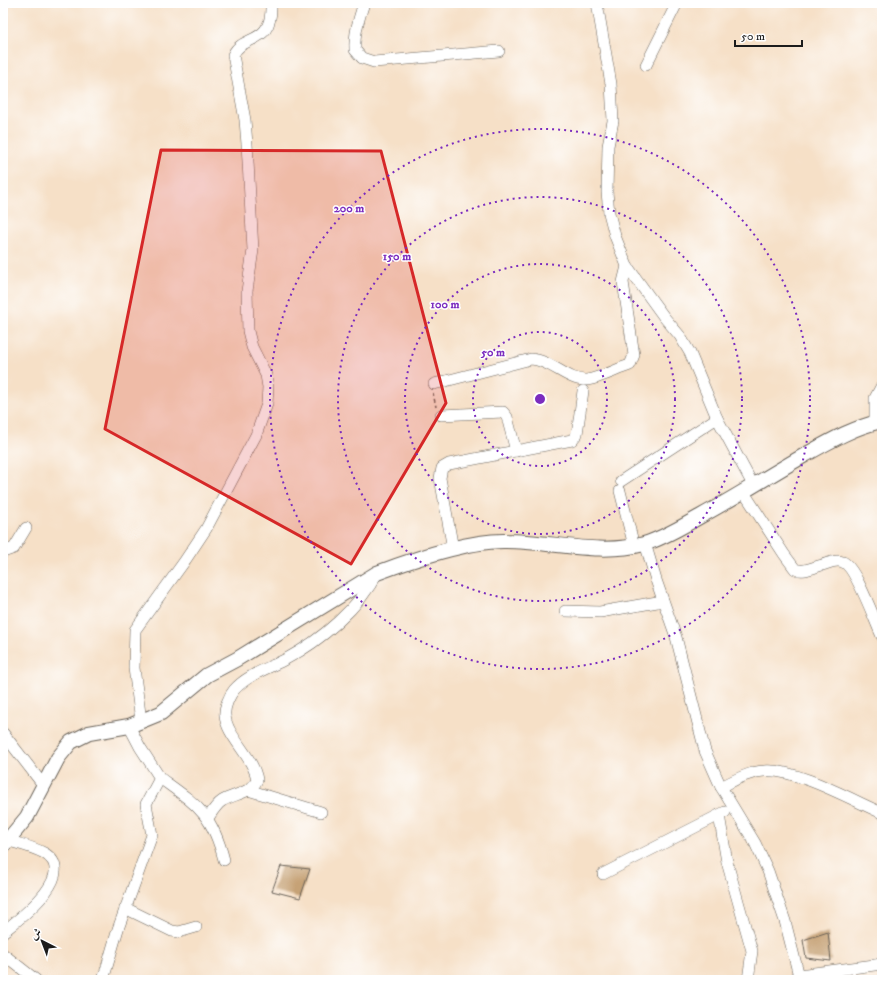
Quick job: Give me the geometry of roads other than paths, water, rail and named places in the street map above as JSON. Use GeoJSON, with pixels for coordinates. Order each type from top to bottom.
{"type":"FeatureCollection","features":[{"type":"Feature","properties":{"kind":"main road"},"geometry":{"type":"LineString","coordinates":[[6,844],[26,817],[58,758],[71,742],[89,733],[135,723],[161,713],[207,675],[237,659],[377,572],[399,564],[453,549],[505,540],[585,548],[640,545],[689,523],[842,435],[879,422]]}},
{"type":"Feature","properties":{"kind":"street"},"geometry":{"type":"LineString","coordinates":[[224,860],[217,836],[208,818],[188,799],[160,778],[140,748],[135,723],[135,630],[206,529],[256,435],[267,404],[268,386],[266,375],[252,347],[248,331],[247,291],[253,250],[248,151],[245,120],[234,55],[240,46],[258,38],[264,33],[269,24],[271,3]]}},
{"type":"Feature","properties":{"kind":"street"},"geometry":{"type":"LineString","coordinates":[[364,3],[359,18],[355,50],[367,60],[374,62],[499,51]]}},
{"type":"Feature","properties":{"kind":"street"},"geometry":{"type":"LineString","coordinates":[[596,3],[611,84],[613,109],[606,166],[609,213],[615,236],[627,266],[664,317],[680,336],[690,353],[748,488],[784,554],[795,569],[803,571],[832,562],[841,561],[849,566],[864,593],[882,636]]}},
{"type":"Feature","properties":{"kind":"street"},"geometry":{"type":"LineString","coordinates":[[646,65],[677,3]]}},
{"type":"Feature","properties":{"kind":"street"},"geometry":{"type":"LineString","coordinates":[[434,384],[532,359],[544,361],[572,376],[585,380],[630,365],[634,355],[623,282],[627,266]]}},
{"type":"Feature","properties":{"kind":"street"},"geometry":{"type":"LineString","coordinates":[[879,422],[875,398],[882,385]]}},
{"type":"Feature","properties":{"kind":"street"},"geometry":{"type":"LineString","coordinates":[[453,549],[440,478],[442,468],[449,464],[572,440],[577,434],[583,390]]}},
{"type":"Feature","properties":{"kind":"street"},"geometry":{"type":"LineString","coordinates":[[441,415],[503,412],[507,417],[516,451]]}},
{"type":"Feature","properties":{"kind":"street"},"geometry":{"type":"LineString","coordinates":[[717,418],[620,486],[640,545],[676,637],[705,751],[732,808],[752,837],[768,871],[784,921],[799,978],[882,964]]}},
{"type":"Feature","properties":{"kind":"street"},"geometry":{"type":"LineString","coordinates":[[3,552],[14,548],[26,528]]}},
{"type":"Feature","properties":{"kind":"street"},"geometry":{"type":"LineString","coordinates":[[208,818],[221,802],[248,790],[256,783],[256,777],[252,765],[226,722],[224,714],[234,690],[244,682],[287,659],[317,639],[365,595],[377,572]]}},
{"type":"Feature","properties":{"kind":"street"},"geometry":{"type":"LineString","coordinates":[[565,611],[600,612],[663,601]]}},
{"type":"Feature","properties":{"kind":"street"},"geometry":{"type":"LineString","coordinates":[[3,733],[44,786]]}},
{"type":"Feature","properties":{"kind":"street"},"geometry":{"type":"LineString","coordinates":[[721,786],[755,772],[776,771],[804,778],[882,813]]}},
{"type":"Feature","properties":{"kind":"street"},"geometry":{"type":"LineString","coordinates":[[103,980],[125,908],[152,835],[146,804],[160,778]]}},
{"type":"Feature","properties":{"kind":"street"},"geometry":{"type":"LineString","coordinates":[[248,790],[321,812]]}},
{"type":"Feature","properties":{"kind":"street"},"geometry":{"type":"LineString","coordinates":[[603,874],[732,808]]}},
{"type":"Feature","properties":{"kind":"street"},"geometry":{"type":"LineString","coordinates":[[719,815],[727,862],[752,951],[748,980]]}},
{"type":"Feature","properties":{"kind":"street"},"geometry":{"type":"LineString","coordinates":[[3,932],[45,893],[55,873],[51,859],[43,852],[6,844]]}},
{"type":"Feature","properties":{"kind":"street"},"geometry":{"type":"LineString","coordinates":[[125,908],[172,931],[179,932],[196,927]]}},
{"type":"Feature","properties":{"kind":"street"},"geometry":{"type":"LineString","coordinates":[[3,954],[36,980]]}}]}
